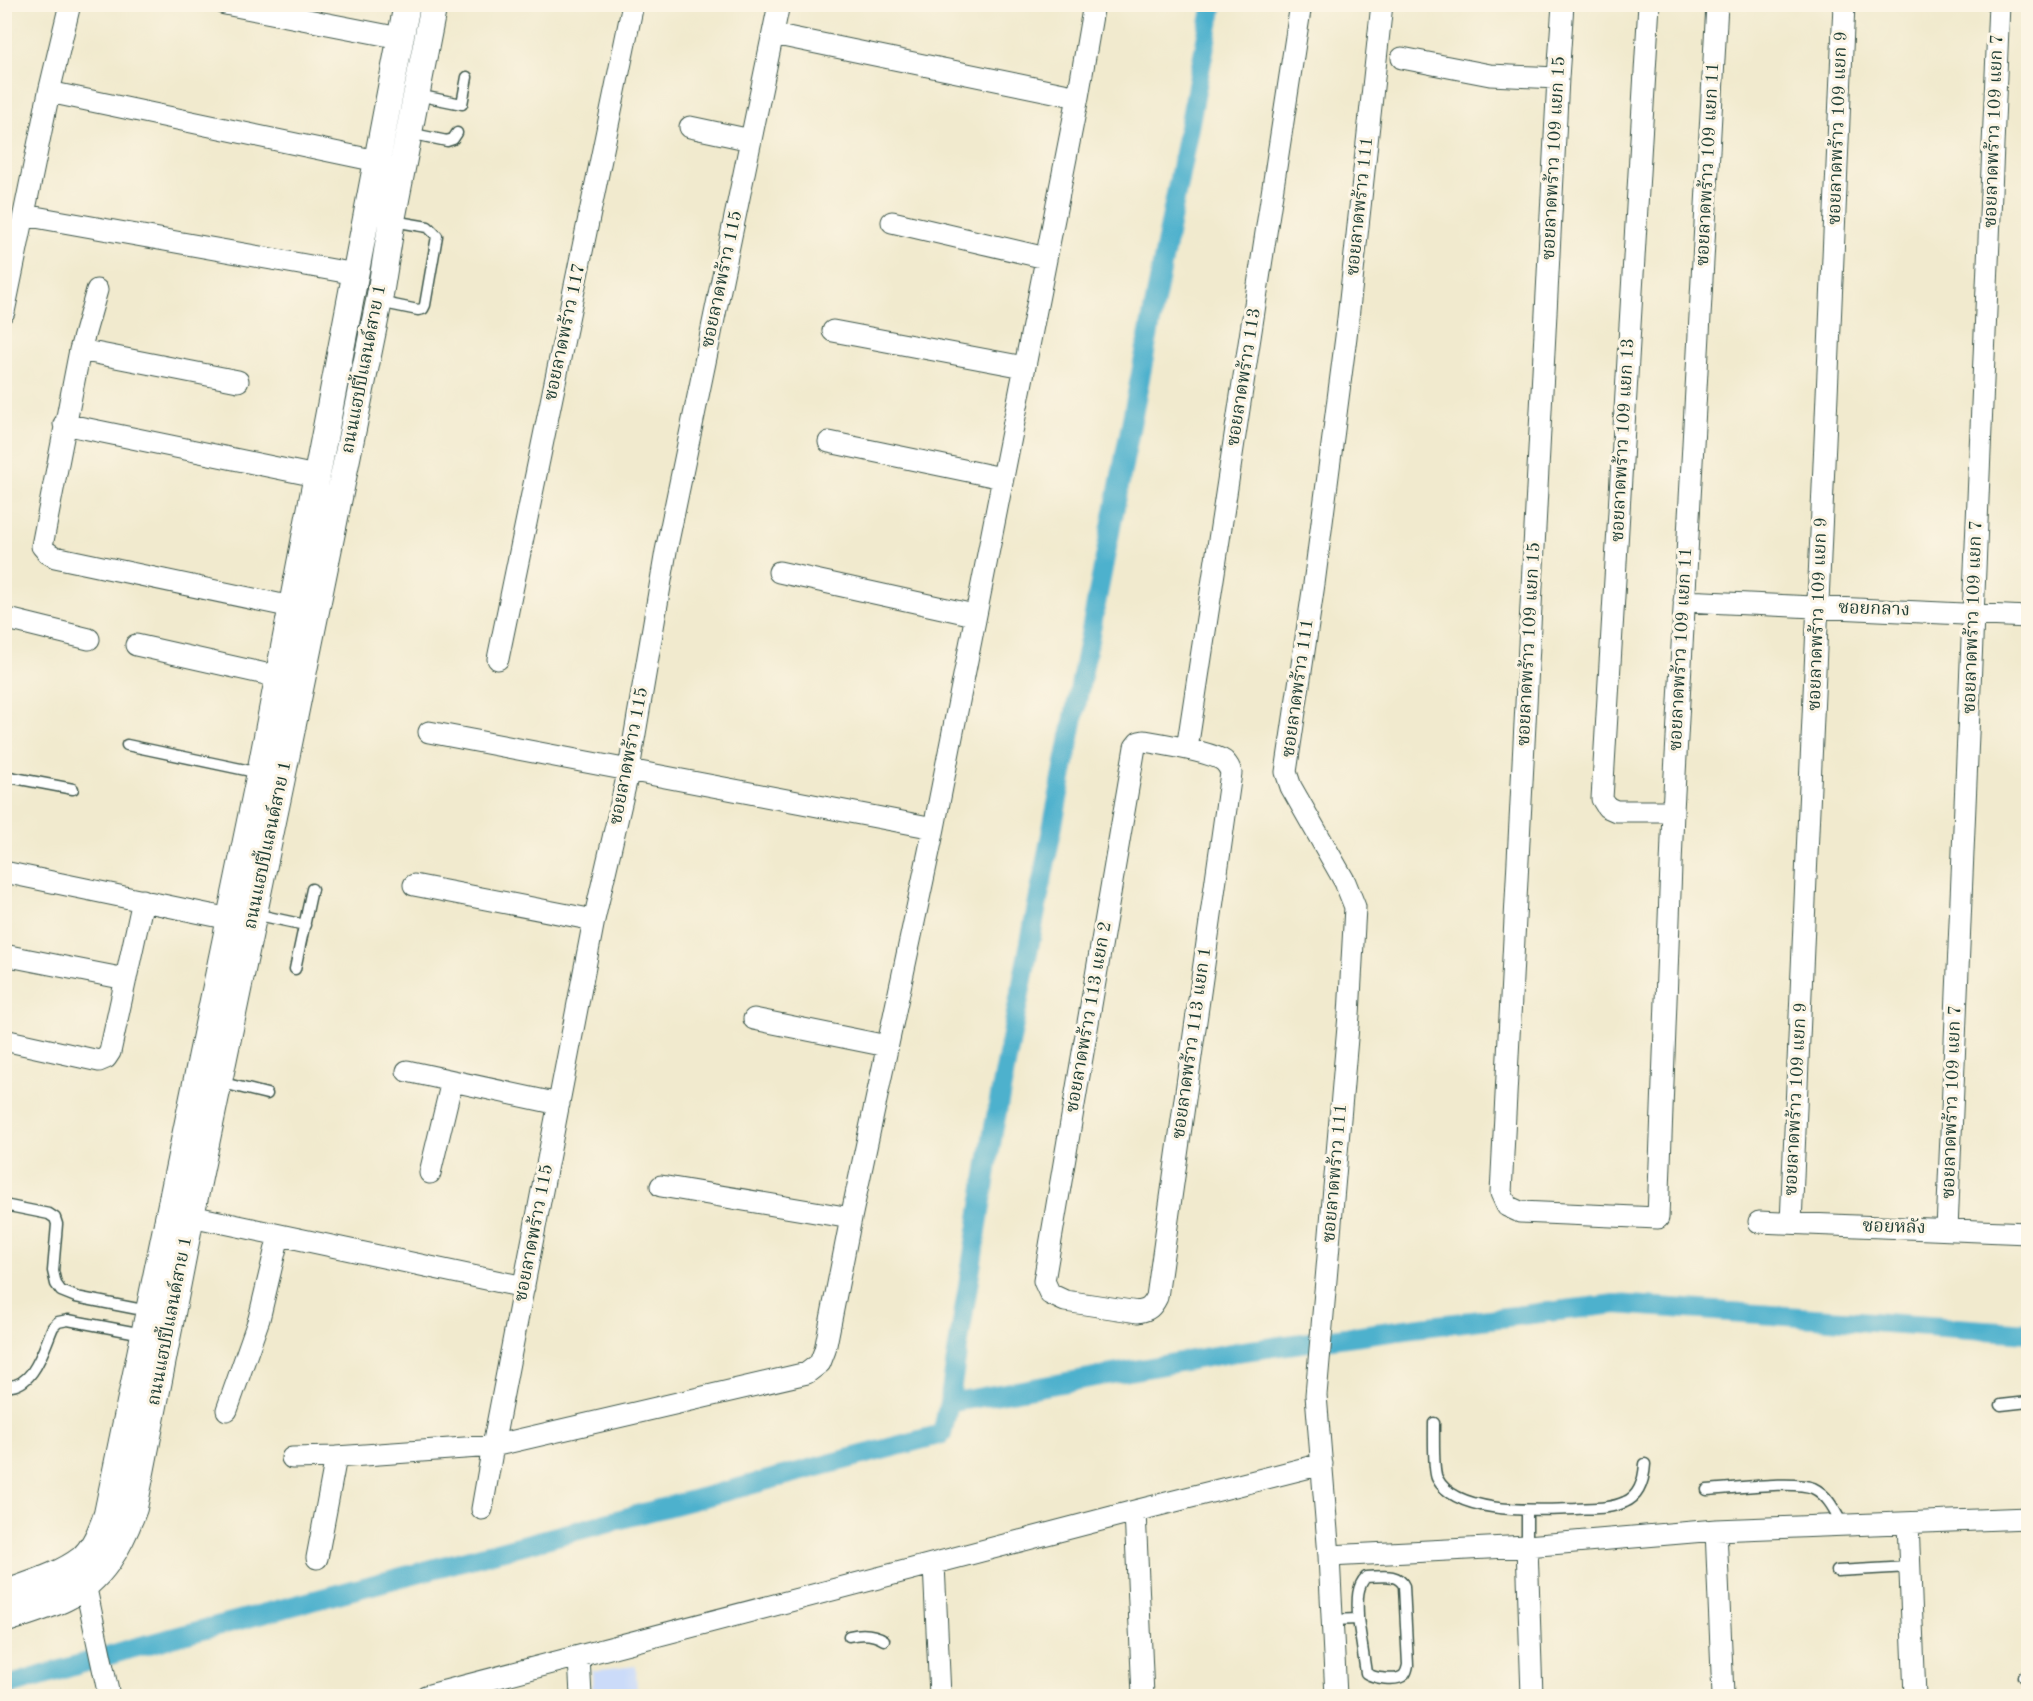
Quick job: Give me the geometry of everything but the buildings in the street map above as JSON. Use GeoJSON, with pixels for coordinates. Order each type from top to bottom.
{"type":"FeatureCollection","features":[{"type":"Feature","properties":{"kind":"street"},"geometry":{"type":"LineString","coordinates":[[4,312],[49,92],[70,4]]}},
{"type":"Feature","properties":{"kind":"street"},"geometry":{"type":"LineString","coordinates":[[225,4],[400,38]]}},
{"type":"Feature","properties":{"kind":"street","name":"ถนนแฮปปี้แลนด์สาย 1"},"geometry":{"type":"LineString","coordinates":[[246,919],[260,773],[407,4]]}},
{"type":"Feature","properties":{"kind":"street","name":"ถนนแฮปปี้แลนด์สาย 1"},"geometry":{"type":"LineString","coordinates":[[4,1620],[67,1597],[81,1573],[83,1558],[95,1543],[107,1514],[146,1323],[246,919],[342,480],[379,302],[392,220],[434,4]]}},
{"type":"Feature","properties":{"kind":"street","name":"ซอยลาดพร้าว 117"},"geometry":{"type":"LineString","coordinates":[[498,659],[633,4]]}},
{"type":"Feature","properties":{"kind":"street","name":"ซอยลาดพร้าว 115"},"geometry":{"type":"LineString","coordinates":[[483,1509],[493,1446],[594,920],[629,769],[666,551],[779,4]]}},
{"type":"Feature","properties":{"kind":"street"},"geometry":{"type":"LineString","coordinates":[[292,1458],[493,1446],[807,1373],[820,1363],[825,1350],[934,828],[974,615],[1078,97],[1094,4]]}},
{"type":"Feature","properties":{"kind":"street","name":"ซอยลาดพร้าว 113"},"geometry":{"type":"LineString","coordinates":[[1187,749],[1301,4]]}},
{"type":"Feature","properties":{"kind":"street","name":"ซอยลาดพร้าว 111"},"geometry":{"type":"LineString","coordinates":[[1336,1696],[1329,1556],[1316,1395],[1349,1015],[1355,907],[1345,882],[1291,787],[1286,772],[1346,336],[1382,4]]}},
{"type":"Feature","properties":{"kind":"street","name":"ซอยลาดพร้าว 109 แยก 15"},"geometry":{"type":"LineString","coordinates":[[1563,4],[1501,1193],[1507,1206],[1520,1212],[1582,1215]]}},
{"type":"Feature","properties":{"kind":"street","name":"ซอยลาดพร้าว 109 แยก 13"},"geometry":{"type":"LineString","coordinates":[[1649,4],[1602,799],[1607,807],[1616,811],[1673,811]]}},
{"type":"Feature","properties":{"kind":"street","name":"ซอยลาดพร้าว 109 แยก 11"},"geometry":{"type":"LineString","coordinates":[[1582,1215],[1658,1218],[1673,811],[1717,4]]}},
{"type":"Feature","properties":{"kind":"street","name":"ซอยลาดพร้าว 109 แยก 9"},"geometry":{"type":"LineString","coordinates":[[1791,1223],[1844,4]]}},
{"type":"Feature","properties":{"kind":"street","name":"ซอยลาดพร้าว 109 แยก 7"},"geometry":{"type":"LineString","coordinates":[[1947,1229],[1999,4]]}},
{"type":"Feature","properties":{"kind":"street"},"geometry":{"type":"LineString","coordinates":[[773,34],[1078,97]]}},
{"type":"Feature","properties":{"kind":"street"},"geometry":{"type":"LineString","coordinates":[[1402,58],[1490,75],[1558,78]]}},
{"type":"Feature","properties":{"kind":"street"},"geometry":{"type":"LineString","coordinates":[[49,92],[377,161]]}},
{"type":"Feature","properties":{"kind":"street"},"geometry":{"type":"LineString","coordinates":[[690,127],[751,140]]}},
{"type":"Feature","properties":{"kind":"street"},"geometry":{"type":"LineString","coordinates":[[24,215],[356,274]]}},
{"type":"Feature","properties":{"kind":"street"},"geometry":{"type":"LineString","coordinates":[[892,222],[1046,258]]}},
{"type":"Feature","properties":{"kind":"street"},"geometry":{"type":"LineString","coordinates":[[97,290],[80,350],[64,424],[42,546],[48,553],[55,556],[292,607]]}},
{"type":"Feature","properties":{"kind":"street"},"geometry":{"type":"LineString","coordinates":[[833,331],[1024,367]]}},
{"type":"Feature","properties":{"kind":"street"},"geometry":{"type":"LineString","coordinates":[[80,350],[238,381]]}},
{"type":"Feature","properties":{"kind":"street"},"geometry":{"type":"LineString","coordinates":[[64,424],[342,480]]}},
{"type":"Feature","properties":{"kind":"street"},"geometry":{"type":"LineString","coordinates":[[829,442],[1002,478]]}},
{"type":"Feature","properties":{"kind":"street"},"geometry":{"type":"LineString","coordinates":[[779,572],[974,615]]}},
{"type":"Feature","properties":{"kind":"street","name":"ซอยกลาง"},"geometry":{"type":"LineString","coordinates":[[1684,601],[2028,617]]}},
{"type":"Feature","properties":{"kind":"street"},"geometry":{"type":"LineString","coordinates":[[4,618],[89,639]]}},
{"type":"Feature","properties":{"kind":"street"},"geometry":{"type":"LineString","coordinates":[[136,645],[279,677]]}},
{"type":"Feature","properties":{"kind":"street"},"geometry":{"type":"LineString","coordinates":[[429,732],[934,828]]}},
{"type":"Feature","properties":{"kind":"street","name":"ซอยลาดพร้าว 113 แยก 2"},"geometry":{"type":"LineString","coordinates":[[1094,1306],[1065,1301],[1050,1294],[1044,1281],[1046,1269],[1136,747],[1139,742],[1144,741],[1187,749]]}},
{"type":"Feature","properties":{"kind":"street","name":"ซอยลาดพร้าว 113 แยก 1"},"geometry":{"type":"LineString","coordinates":[[1094,1306],[1138,1312],[1147,1311],[1156,1297],[1231,773],[1229,766],[1222,760],[1187,749]]}},
{"type":"Feature","properties":{"kind":"street"},"geometry":{"type":"LineString","coordinates":[[4,872],[246,919]]}},
{"type":"Feature","properties":{"kind":"street"},"geometry":{"type":"LineString","coordinates":[[414,885],[594,920]]}},
{"type":"Feature","properties":{"kind":"street"},"geometry":{"type":"LineString","coordinates":[[4,1040],[99,1061],[106,1058],[110,1052],[142,900]]}},
{"type":"Feature","properties":{"kind":"street"},"geometry":{"type":"LineString","coordinates":[[4,955],[126,979]]}},
{"type":"Feature","properties":{"kind":"street","name":"ถนนแฮปปี้แลนด์สาย 1"},"geometry":{"type":"LineString","coordinates":[[4,1594],[55,1575],[81,1573],[98,1575],[114,1553],[127,1529],[134,1508],[219,1082],[222,1011]]}},
{"type":"Feature","properties":{"kind":"street"},"geometry":{"type":"LineString","coordinates":[[754,1019],[887,1046]]}},
{"type":"Feature","properties":{"kind":"street"},"geometry":{"type":"LineString","coordinates":[[407,1071],[559,1104]]}},
{"type":"Feature","properties":{"kind":"street"},"geometry":{"type":"LineString","coordinates":[[430,1173],[452,1081]]}},
{"type":"Feature","properties":{"kind":"street"},"geometry":{"type":"LineString","coordinates":[[661,1186],[851,1218]]}},
{"type":"Feature","properties":{"kind":"street"},"geometry":{"type":"LineString","coordinates":[[191,1216],[524,1287]]}},
{"type":"Feature","properties":{"kind":"street","name":"ซอยหลัง"},"geometry":{"type":"LineString","coordinates":[[1759,1222],[2028,1233]]}},
{"type":"Feature","properties":{"kind":"street"},"geometry":{"type":"LineString","coordinates":[[227,1410],[259,1319],[279,1235]]}},
{"type":"Feature","properties":{"kind":"street"},"geometry":{"type":"LineString","coordinates":[[317,1558],[336,1457]]}},
{"type":"Feature","properties":{"kind":"street"},"geometry":{"type":"LineString","coordinates":[[426,1696],[1322,1464]]}},
{"type":"Feature","properties":{"kind":"street"},"geometry":{"type":"LineString","coordinates":[[1134,1511],[1143,1696]]}},
{"type":"Feature","properties":{"kind":"street"},"geometry":{"type":"LineString","coordinates":[[1329,1556],[1527,1546],[1716,1530],[2028,1518]]}},
{"type":"Feature","properties":{"kind":"street"},"geometry":{"type":"LineString","coordinates":[[1908,1523],[1915,1696]]}},
{"type":"Feature","properties":{"kind":"street"},"geometry":{"type":"LineString","coordinates":[[1716,1530],[1723,1696]]}},
{"type":"Feature","properties":{"kind":"street"},"geometry":{"type":"LineString","coordinates":[[1527,1546],[1532,1696]]}},
{"type":"Feature","properties":{"kind":"street"},"geometry":{"type":"LineString","coordinates":[[934,1564],[940,1696]]}},
{"type":"Feature","properties":{"kind":"street"},"geometry":{"type":"LineString","coordinates":[[81,1573],[109,1696]]}},
{"type":"Feature","properties":{"kind":"street"},"geometry":{"type":"LineString","coordinates":[[579,1657],[580,1696]]}},
{"type":"Feature","properties":{"kind":"lane"},"geometry":{"type":"LineString","coordinates":[[417,95],[462,104],[467,77]]}},
{"type":"Feature","properties":{"kind":"lane"},"geometry":{"type":"LineString","coordinates":[[409,133],[447,141],[453,139],[457,134]]}},
{"type":"Feature","properties":{"kind":"lane"},"geometry":{"type":"LineString","coordinates":[[379,302],[423,309],[437,236],[428,227],[392,220]]}},
{"type":"Feature","properties":{"kind":"lane"},"geometry":{"type":"LineString","coordinates":[[127,745],[260,773]]}},
{"type":"Feature","properties":{"kind":"lane"},"geometry":{"type":"LineString","coordinates":[[4,776],[73,789]]}},
{"type":"Feature","properties":{"kind":"lane"},"geometry":{"type":"LineString","coordinates":[[295,969],[312,889]]}},
{"type":"Feature","properties":{"kind":"lane"},"geometry":{"type":"LineString","coordinates":[[246,919],[305,925]]}},
{"type":"Feature","properties":{"kind":"lane"},"geometry":{"type":"LineString","coordinates":[[219,1082],[267,1094]]}},
{"type":"Feature","properties":{"kind":"lane"},"geometry":{"type":"LineString","coordinates":[[4,1205],[49,1214],[55,1218],[57,1224],[53,1271],[56,1284],[61,1291],[146,1323]]}},
{"type":"Feature","properties":{"kind":"lane"},"geometry":{"type":"LineString","coordinates":[[4,1386],[9,1387],[22,1383],[34,1371],[57,1322],[68,1320],[146,1323]]}},
{"type":"Feature","properties":{"kind":"lane"},"geometry":{"type":"LineString","coordinates":[[2001,1405],[2028,1402]]}},
{"type":"Feature","properties":{"kind":"lane"},"geometry":{"type":"LineString","coordinates":[[1434,1424],[1436,1477],[1448,1492],[1463,1500],[1503,1509],[1527,1511],[1609,1507],[1626,1502],[1636,1495],[1644,1478],[1645,1464]]}},
{"type":"Feature","properties":{"kind":"lane"},"geometry":{"type":"LineString","coordinates":[[1707,1490],[1797,1485],[1815,1489],[1829,1500],[1842,1524]]}},
{"type":"Feature","properties":{"kind":"lane"},"geometry":{"type":"LineString","coordinates":[[1527,1511],[1527,1546]]}},
{"type":"Feature","properties":{"kind":"lane"},"geometry":{"type":"LineString","coordinates":[[1837,1571],[1910,1567]]}},
{"type":"Feature","properties":{"kind":"lane"},"geometry":{"type":"LineString","coordinates":[[1387,1576],[1402,1580],[1408,1665],[1406,1673],[1401,1677],[1379,1678],[1366,1673],[1358,1619],[1358,1593],[1361,1582],[1366,1577],[1387,1576]]}},
{"type":"Feature","properties":{"kind":"lane"},"geometry":{"type":"LineString","coordinates":[[1332,1620],[1358,1619]]}},
{"type":"Feature","properties":{"kind":"lane"},"geometry":{"type":"LineString","coordinates":[[849,1636],[875,1634],[884,1640]]}},
{"type":"Feature","properties":{"kind":"shaded area"},"geometry":{"type":"Polygon","coordinates":[[[636,1666],[637,1696],[593,1696],[592,1671],[636,1666]]]}},
{"type":"Feature","properties":{"kind":"waterway"},"geometry":{"type":"LineString","coordinates":[[4,1687],[130,1649],[942,1434],[993,1132],[1213,4]]}},
{"type":"Feature","properties":{"kind":"waterway"},"geometry":{"type":"LineString","coordinates":[[949,1403],[1236,1352],[1616,1304],[2028,1333]]}}]}
